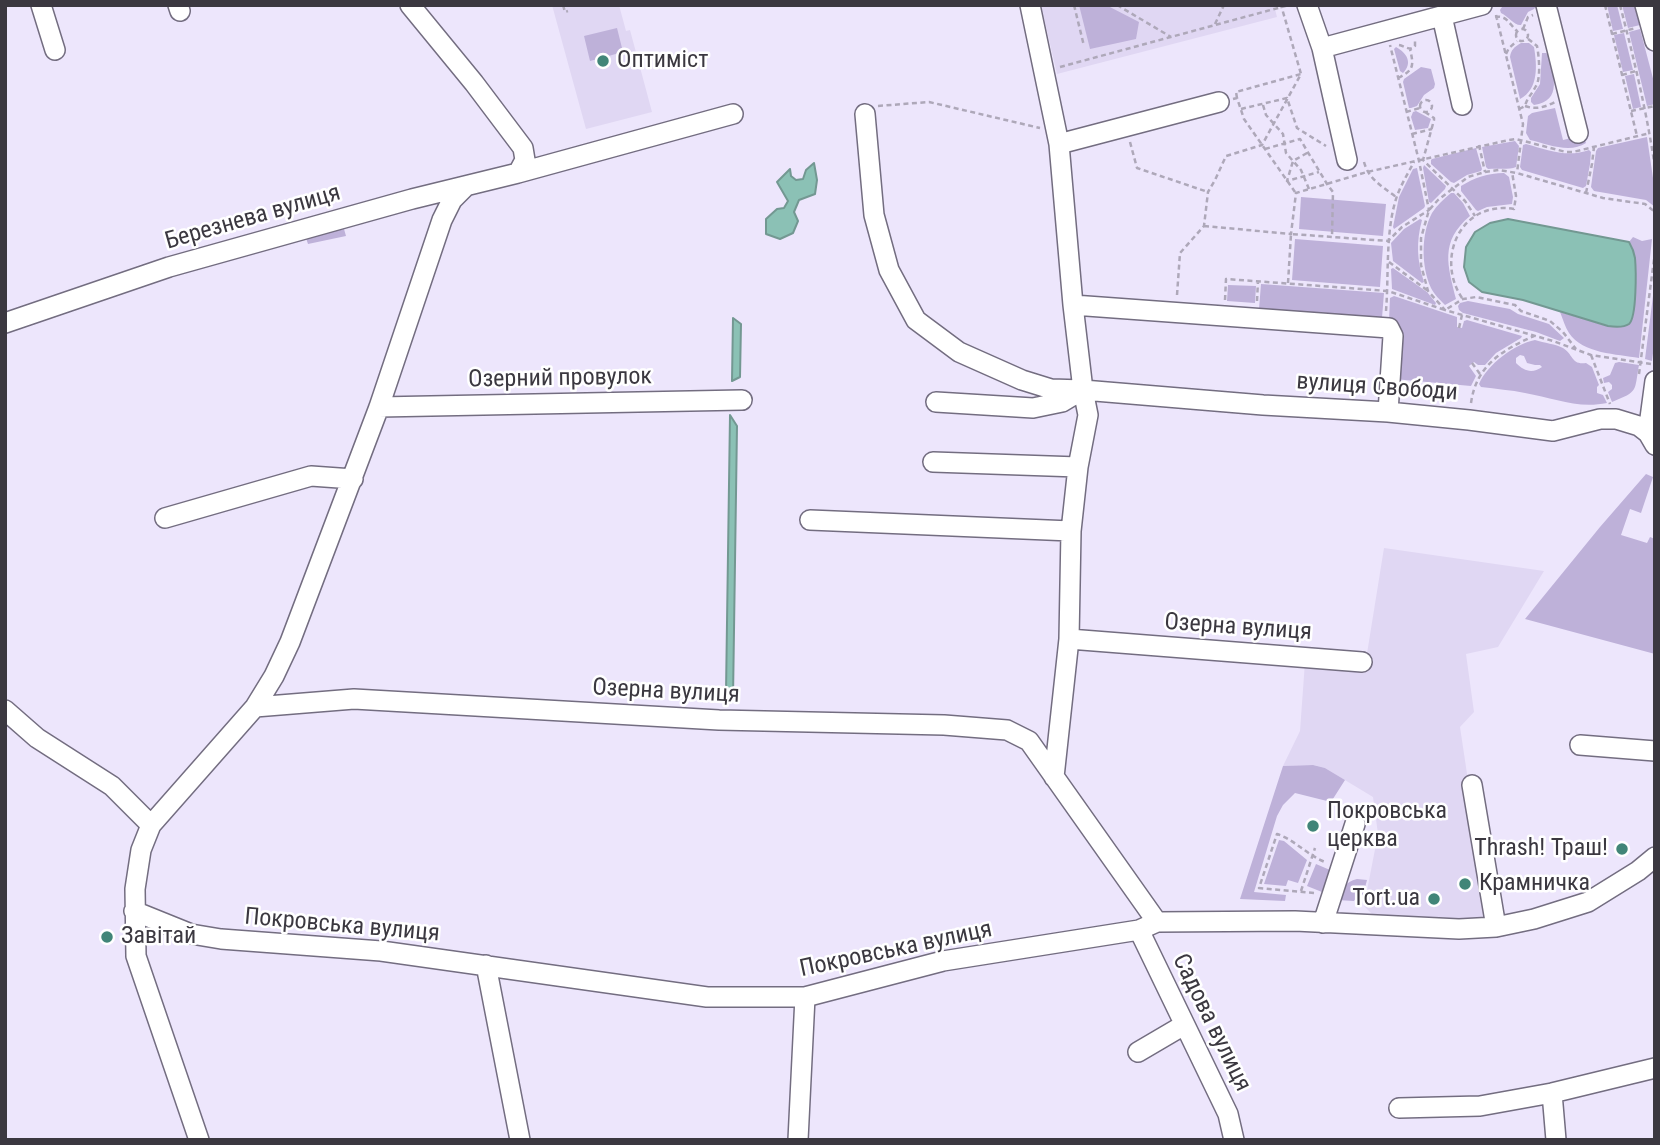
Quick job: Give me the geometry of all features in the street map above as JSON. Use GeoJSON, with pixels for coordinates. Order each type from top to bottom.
{"type":"FeatureCollection","features":[{"type":"Feature","properties":{"kind":"street"},"geometry":{"type":"LineString","coordinates":[[41,5],[55,50]]}},
{"type":"Feature","properties":{"kind":"street"},"geometry":{"type":"LineString","coordinates":[[410,5],[523,148],[525,160],[518,173]]}},
{"type":"Feature","properties":{"kind":"street"},"geometry":{"type":"LineString","coordinates":[[1030,5],[1058,138],[1073,304],[1088,415],[1078,467],[1071,531],[1069,639],[1054,777]]}},
{"type":"Feature","properties":{"kind":"street"},"geometry":{"type":"LineString","coordinates":[[1307,5],[1322,48],[1347,160]]}},
{"type":"Feature","properties":{"kind":"street"},"geometry":{"type":"LineString","coordinates":[[1322,48],[1482,5]]}},
{"type":"Feature","properties":{"kind":"street"},"geometry":{"type":"LineString","coordinates":[[1546,5],[1578,133]]}},
{"type":"Feature","properties":{"kind":"street"},"geometry":{"type":"LineString","coordinates":[[1442,16],[1462,105]]}},
{"type":"Feature","properties":{"kind":"street"},"geometry":{"type":"LineString","coordinates":[[1058,138],[1125,127],[1228,100]]}},
{"type":"Feature","properties":{"kind":"street","name":"вулиця Свободи"},"geometry":{"type":"LineString","coordinates":[[867,111],[874,215],[889,270],[916,320],[959,352],[1022,380],[1051,390],[1388,412],[1553,431],[1600,419],[1616,419]]}},
{"type":"Feature","properties":{"kind":"street","name":"Березнева вулиця"},"geometry":{"type":"LineString","coordinates":[[5,323],[169,267],[733,114]]}},
{"type":"Feature","properties":{"kind":"street"},"geometry":{"type":"LineString","coordinates":[[199,1140],[136,956],[135,889],[141,850],[151,825],[255,707],[274,676],[290,642],[353,479],[442,220],[452,200],[466,186]]}},
{"type":"Feature","properties":{"kind":"street"},"geometry":{"type":"LineString","coordinates":[[1073,304],[1389,328],[1393,335],[1388,412]]}},
{"type":"Feature","properties":{"kind":"street"},"geometry":{"type":"LineString","coordinates":[[1646,382],[1651,439]]}},
{"type":"Feature","properties":{"kind":"street"},"geometry":{"type":"LineString","coordinates":[[936,402],[1033,408],[1062,402],[1083,390]]}},
{"type":"Feature","properties":{"kind":"street","name":"Озерний провулок"},"geometry":{"type":"LineString","coordinates":[[379,407],[742,400]]}},
{"type":"Feature","properties":{"kind":"street"},"geometry":{"type":"LineString","coordinates":[[1616,419],[1639,426],[1651,439]]}},
{"type":"Feature","properties":{"kind":"street"},"geometry":{"type":"LineString","coordinates":[[933,462],[1078,467]]}},
{"type":"Feature","properties":{"kind":"street"},"geometry":{"type":"LineString","coordinates":[[165,518],[311,476],[353,479]]}},
{"type":"Feature","properties":{"kind":"street"},"geometry":{"type":"LineString","coordinates":[[810,520],[1071,531]]}},
{"type":"Feature","properties":{"kind":"street","name":"Озерна вулиця"},"geometry":{"type":"LineString","coordinates":[[1069,639],[1362,662]]}},
{"type":"Feature","properties":{"kind":"street","name":"Озерна вулиця"},"geometry":{"type":"LineString","coordinates":[[255,707],[354,699],[719,720],[944,725],[1007,730],[1029,741],[1157,922]]}},
{"type":"Feature","properties":{"kind":"street"},"geometry":{"type":"LineString","coordinates":[[5,710],[37,738],[112,786],[151,825]]}},
{"type":"Feature","properties":{"kind":"street"},"geometry":{"type":"LineString","coordinates":[[1580,745],[1655,751]]}},
{"type":"Feature","properties":{"kind":"street"},"geometry":{"type":"LineString","coordinates":[[1472,785],[1496,927]]}},
{"type":"Feature","properties":{"kind":"street"},"geometry":{"type":"LineString","coordinates":[[1323,923],[1355,824]]}},
{"type":"Feature","properties":{"kind":"street","name":"Покровська вулиця"},"geometry":{"type":"LineString","coordinates":[[134,911],[191,934],[221,939],[381,951],[708,997],[805,998],[943,961],[1139,930],[1157,922],[1295,921],[1459,929],[1496,927],[1534,919],[1588,902],[1638,872],[1655,857]]}},
{"type":"Feature","properties":{"kind":"street","name":"Садова вулиця"},"geometry":{"type":"LineString","coordinates":[[1139,930],[1228,1114],[1234,1140]]}},
{"type":"Feature","properties":{"kind":"street"},"geometry":{"type":"LineString","coordinates":[[486,965],[520,1140]]}},
{"type":"Feature","properties":{"kind":"street"},"geometry":{"type":"LineString","coordinates":[[798,1140],[805,998]]}},
{"type":"Feature","properties":{"kind":"street"},"geometry":{"type":"LineString","coordinates":[[1138,1052],[1184,1025]]}},
{"type":"Feature","properties":{"kind":"street"},"geometry":{"type":"LineString","coordinates":[[1399,1108],[1480,1106],[1552,1093],[1655,1068]]}},
{"type":"Feature","properties":{"kind":"street"},"geometry":{"type":"LineString","coordinates":[[1552,1093],[1556,1140]]}},
{"type":"Feature","properties":{"kind":"path"},"geometry":{"type":"LineString","coordinates":[[563,5],[565,12],[568,11]]}},
{"type":"Feature","properties":{"kind":"path"},"geometry":{"type":"LineString","coordinates":[[1074,5],[1084,46]]}},
{"type":"Feature","properties":{"kind":"path"},"geometry":{"type":"LineString","coordinates":[[1117,5],[1171,37]]}},
{"type":"Feature","properties":{"kind":"path"},"geometry":{"type":"LineString","coordinates":[[1214,25],[1224,5]]}},
{"type":"Feature","properties":{"kind":"path"},"geometry":{"type":"LineString","coordinates":[[1044,71],[1289,5]]}},
{"type":"Feature","properties":{"kind":"path"},"geometry":{"type":"LineString","coordinates":[[1493,5],[1523,124],[1517,173]]}},
{"type":"Feature","properties":{"kind":"path"},"geometry":{"type":"LineString","coordinates":[[1605,5],[1637,136]]}},
{"type":"Feature","properties":{"kind":"path"},"geometry":{"type":"LineString","coordinates":[[1620,5],[1645,108],[1655,168]]}},
{"type":"Feature","properties":{"kind":"path"},"geometry":{"type":"LineString","coordinates":[[1263,147],[1301,74],[1282,6]]}},
{"type":"Feature","properties":{"kind":"path"},"geometry":{"type":"LineString","coordinates":[[1612,34],[1650,23]]}},
{"type":"Feature","properties":{"kind":"path"},"geometry":{"type":"LineString","coordinates":[[1518,40],[1516,34],[1520,29],[1527,31],[1527,38]]}},
{"type":"Feature","properties":{"kind":"path"},"geometry":{"type":"LineString","coordinates":[[1386,31],[1421,160],[1429,210],[1421,238],[1421,265],[1428,291]]}},
{"type":"Feature","properties":{"kind":"path"},"geometry":{"type":"LineString","coordinates":[[1410,49],[1416,42],[1412,38]]}},
{"type":"Feature","properties":{"kind":"path"},"geometry":{"type":"LineString","coordinates":[[1506,54],[1508,48],[1518,40],[1527,38]]}},
{"type":"Feature","properties":{"kind":"path"},"geometry":{"type":"LineString","coordinates":[[1519,110],[1525,106],[1527,98],[1537,85],[1537,46],[1527,38]]}},
{"type":"Feature","properties":{"kind":"path"},"geometry":{"type":"LineString","coordinates":[[1398,78],[1411,70],[1414,63],[1405,42]]}},
{"type":"Feature","properties":{"kind":"path"},"geometry":{"type":"LineString","coordinates":[[1622,75],[1637,71]]}},
{"type":"Feature","properties":{"kind":"path"},"geometry":{"type":"LineString","coordinates":[[1288,283],[1296,193],[1244,119],[1241,109],[1228,100],[1236,92],[1301,74]]}},
{"type":"Feature","properties":{"kind":"path"},"geometry":{"type":"LineString","coordinates":[[1525,106],[1545,107],[1555,103],[1568,92]]}},
{"type":"Feature","properties":{"kind":"path"},"geometry":{"type":"LineString","coordinates":[[1241,109],[1287,98]]}},
{"type":"Feature","properties":{"kind":"path"},"geometry":{"type":"LineString","coordinates":[[1287,98],[1300,139],[1333,192],[1332,237]]}},
{"type":"Feature","properties":{"kind":"path"},"geometry":{"type":"LineString","coordinates":[[1420,108],[1422,101],[1429,100],[1432,106],[1425,112]]}},
{"type":"Feature","properties":{"kind":"path"},"geometry":{"type":"LineString","coordinates":[[867,111],[929,102],[1058,138]]}},
{"type":"Feature","properties":{"kind":"path"},"geometry":{"type":"LineString","coordinates":[[1263,104],[1266,115],[1283,134],[1286,153],[1309,189]]}},
{"type":"Feature","properties":{"kind":"path"},"geometry":{"type":"LineString","coordinates":[[1631,111],[1655,106]]}},
{"type":"Feature","properties":{"kind":"path"},"geometry":{"type":"LineString","coordinates":[[1406,112],[1420,108]]}},
{"type":"Feature","properties":{"kind":"path"},"geometry":{"type":"LineString","coordinates":[[1420,108],[1434,118],[1421,160]]}},
{"type":"Feature","properties":{"kind":"path"},"geometry":{"type":"LineString","coordinates":[[1125,127],[1137,168],[1208,192]]}},
{"type":"Feature","properties":{"kind":"path"},"geometry":{"type":"LineString","coordinates":[[1297,128],[1367,172]]}},
{"type":"Feature","properties":{"kind":"path"},"geometry":{"type":"LineString","coordinates":[[1412,134],[1432,129]]}},
{"type":"Feature","properties":{"kind":"path"},"geometry":{"type":"LineString","coordinates":[[1296,193],[1367,172],[1509,139],[1566,152],[1581,151],[1650,133]]}},
{"type":"Feature","properties":{"kind":"path"},"geometry":{"type":"LineString","coordinates":[[1175,312],[1180,253],[1204,226],[1208,192],[1227,156],[1300,139]]}},
{"type":"Feature","properties":{"kind":"path"},"geometry":{"type":"LineString","coordinates":[[1479,145],[1485,172]]}},
{"type":"Feature","properties":{"kind":"path"},"geometry":{"type":"LineString","coordinates":[[1586,194],[1594,146]]}},
{"type":"Feature","properties":{"kind":"path"},"geometry":{"type":"LineString","coordinates":[[1287,181],[1293,162],[1308,153]]}},
{"type":"Feature","properties":{"kind":"path"},"geometry":{"type":"LineString","coordinates":[[1421,160],[1453,188],[1475,216]]}},
{"type":"Feature","properties":{"kind":"path"},"geometry":{"type":"LineString","coordinates":[[1388,291],[1388,241],[1396,197],[1414,162]]}},
{"type":"Feature","properties":{"kind":"path"},"geometry":{"type":"LineString","coordinates":[[1204,226],[1388,241],[1402,227],[1429,210],[1468,177],[1499,170],[1586,194],[1645,204],[1655,212]]}},
{"type":"Feature","properties":{"kind":"path"},"geometry":{"type":"LineString","coordinates":[[1287,181],[1319,172]]}},
{"type":"Feature","properties":{"kind":"path"},"geometry":{"type":"LineString","coordinates":[[1462,299],[1452,274],[1455,239],[1464,225],[1488,209],[1502,206],[1514,209],[1516,197],[1512,172]]}},
{"type":"Feature","properties":{"kind":"path"},"geometry":{"type":"LineString","coordinates":[[1646,382],[1641,362],[1655,252]]}},
{"type":"Feature","properties":{"kind":"path"},"geometry":{"type":"LineString","coordinates":[[1389,262],[1428,291],[1445,310]]}},
{"type":"Feature","properties":{"kind":"path"},"geometry":{"type":"LineString","coordinates":[[1224,317],[1226,279],[1388,291],[1591,355],[1655,365]]}},
{"type":"Feature","properties":{"kind":"path"},"geometry":{"type":"LineString","coordinates":[[1256,318],[1258,281]]}},
{"type":"Feature","properties":{"kind":"path"},"geometry":{"type":"LineString","coordinates":[[1445,310],[1462,299],[1476,297],[1515,305],[1521,311],[1550,321],[1576,349]]}},
{"type":"Feature","properties":{"kind":"path"},"geometry":{"type":"LineString","coordinates":[[1459,328],[1462,316]]}},
{"type":"Feature","properties":{"kind":"path"},"geometry":{"type":"LineString","coordinates":[[1469,420],[1473,389],[1480,374],[1499,355],[1534,336]]}},
{"type":"Feature","properties":{"kind":"path"},"geometry":{"type":"LineString","coordinates":[[1591,355],[1616,419]]}},
{"type":"Feature","properties":{"kind":"path"},"geometry":{"type":"LineString","coordinates":[[1472,363],[1480,374]]}},
{"type":"Feature","properties":{"kind":"path"},"geometry":{"type":"LineString","coordinates":[[1313,857],[1287,837],[1277,834],[1259,888],[1331,897]]}},
{"type":"Feature","properties":{"kind":"path"},"geometry":{"type":"LineString","coordinates":[[1296,896],[1315,848]]}},
{"type":"Feature","properties":{"kind":"shaded area","name":"Оптиміст"},"geometry":{"type":"Polygon","coordinates":[[[552,5],[619,5],[626,31],[630,30],[652,112],[586,129],[552,5]]]}},
{"type":"Feature","properties":{"kind":"shaded area"},"geometry":{"type":"Polygon","coordinates":[[[1041,5],[1274,5],[1277,17],[1057,74],[1041,5]]]}},
{"type":"Feature","properties":{"kind":"shaded area"},"geometry":{"type":"Polygon","coordinates":[[[1079,5],[1106,5],[1139,22],[1136,39],[1090,49],[1079,5]]]}},
{"type":"Feature","properties":{"kind":"shaded area"},"geometry":{"type":"Polygon","coordinates":[[[1537,5],[1528,12],[1521,25],[1501,13],[1502,7],[1537,5]]]}},
{"type":"Feature","properties":{"kind":"shaded area"},"geometry":{"type":"Polygon","coordinates":[[[1607,5],[1617,5],[1623,29],[1613,31],[1607,5]]]}},
{"type":"Feature","properties":{"kind":"shaded area"},"geometry":{"type":"Polygon","coordinates":[[[1622,5],[1634,5],[1640,25],[1628,28],[1622,5]]]}},
{"type":"Feature","properties":{"kind":"shaded area"},"geometry":{"type":"Polygon","coordinates":[[[617,28],[623,52],[590,61],[584,36],[617,28]]]}},
{"type":"Feature","properties":{"kind":"shaded area"},"geometry":{"type":"Polygon","coordinates":[[[1640,29],[1655,86],[1655,104],[1647,106],[1629,32],[1640,29]]]}},
{"type":"Feature","properties":{"kind":"shaded area"},"geometry":{"type":"Polygon","coordinates":[[[1624,33],[1633,70],[1623,72],[1614,35],[1624,33]]]}},
{"type":"Feature","properties":{"kind":"shaded area"},"geometry":{"type":"Polygon","coordinates":[[[1521,43],[1529,43],[1534,47],[1536,69],[1531,89],[1520,99],[1510,57],[1513,49],[1521,43]]]}},
{"type":"Feature","properties":{"kind":"shaded area"},"geometry":{"type":"Polygon","coordinates":[[[1396,47],[1407,58],[1408,66],[1403,73],[1400,71],[1394,49],[1396,47]]]}},
{"type":"Feature","properties":{"kind":"shaded area"},"geometry":{"type":"Polygon","coordinates":[[[1542,53],[1549,55],[1553,93],[1543,103],[1534,105],[1531,98],[1540,84],[1542,53]]]}},
{"type":"Feature","properties":{"kind":"shaded area"},"geometry":{"type":"Polygon","coordinates":[[[1421,67],[1431,69],[1434,88],[1424,95],[1417,106],[1409,108],[1403,82],[1421,67]]]}},
{"type":"Feature","properties":{"kind":"shaded area"},"geometry":{"type":"Polygon","coordinates":[[[1634,74],[1641,107],[1633,109],[1625,76],[1634,74]]]}},
{"type":"Feature","properties":{"kind":"shaded area"},"geometry":{"type":"Polygon","coordinates":[[[1555,108],[1563,140],[1583,135],[1586,143],[1566,148],[1530,140],[1526,133],[1528,116],[1555,108]]]}},
{"type":"Feature","properties":{"kind":"shaded area"},"geometry":{"type":"Polygon","coordinates":[[[1416,111],[1431,119],[1428,128],[1415,130],[1411,117],[1416,111]]]}},
{"type":"Feature","properties":{"kind":"shaded area"},"geometry":{"type":"Polygon","coordinates":[[[1647,137],[1655,207],[1646,200],[1594,191],[1591,187],[1598,148],[1647,137]]]}},
{"type":"Feature","properties":{"kind":"shaded area"},"geometry":{"type":"Polygon","coordinates":[[[1515,141],[1519,146],[1516,167],[1486,167],[1482,147],[1515,141]]]}},
{"type":"Feature","properties":{"kind":"shaded area"},"geometry":{"type":"Polygon","coordinates":[[[1523,145],[1565,153],[1589,150],[1590,164],[1586,186],[1583,188],[1522,170],[1520,167],[1523,145]]]}},
{"type":"Feature","properties":{"kind":"shaded area"},"geometry":{"type":"Polygon","coordinates":[[[1476,148],[1481,171],[1454,183],[1431,164],[1432,159],[1476,148]]]}},
{"type":"Feature","properties":{"kind":"shaded area"},"geometry":{"type":"Polygon","coordinates":[[[814,163],[817,180],[815,194],[799,200],[794,212],[798,221],[793,233],[780,239],[766,234],[766,219],[777,209],[784,208],[788,201],[777,182],[790,169],[791,176],[796,180],[803,179],[806,170],[814,163]]]}},
{"type":"Feature","properties":{"kind":"shaded area"},"geometry":{"type":"Polygon","coordinates":[[[1424,165],[1446,186],[1431,203],[1429,202],[1424,165]]]}},
{"type":"Feature","properties":{"kind":"shaded area"},"geometry":{"type":"Polygon","coordinates":[[[1417,168],[1425,206],[1394,229],[1399,197],[1413,169],[1417,168]]]}},
{"type":"Feature","properties":{"kind":"shaded area"},"geometry":{"type":"Polygon","coordinates":[[[1504,173],[1509,177],[1512,204],[1487,207],[1478,211],[1461,191],[1461,186],[1476,178],[1504,173]]]}},
{"type":"Feature","properties":{"kind":"shaded area"},"geometry":{"type":"Polygon","coordinates":[[[1451,193],[1463,203],[1470,216],[1460,226],[1450,245],[1450,276],[1456,299],[1445,305],[1431,288],[1425,270],[1424,250],[1428,221],[1438,205],[1451,193]]]}},
{"type":"Feature","properties":{"kind":"shaded area"},"geometry":{"type":"Polygon","coordinates":[[[1301,197],[1386,204],[1383,236],[1299,229],[1301,197]]]}},
{"type":"Feature","properties":{"kind":"shaded area"},"geometry":{"type":"Polygon","coordinates":[[[1420,219],[1418,251],[1424,282],[1422,283],[1393,261],[1391,243],[1404,229],[1420,219]]]}},
{"type":"Feature","properties":{"kind":"shaded area"},"geometry":{"type":"Polygon","coordinates":[[[1508,219],[1629,242],[1635,258],[1636,282],[1635,303],[1629,324],[1622,327],[1608,326],[1523,300],[1482,292],[1469,282],[1464,267],[1466,247],[1475,232],[1490,223],[1508,219]]]}},
{"type":"Feature","properties":{"kind":"shaded area"},"geometry":{"type":"Polygon","coordinates":[[[344,229],[346,236],[308,244],[306,238],[344,229]]]}},
{"type":"Feature","properties":{"kind":"shaded area"},"geometry":{"type":"Polygon","coordinates":[[[1633,237],[1642,241],[1652,239],[1639,358],[1601,352],[1583,345],[1569,333],[1560,312],[1608,326],[1633,249],[1629,242],[1633,237]]]}},
{"type":"Feature","properties":{"kind":"shaded area"},"geometry":{"type":"Polygon","coordinates":[[[1295,239],[1383,246],[1380,287],[1292,280],[1295,239]]]}},
{"type":"Feature","properties":{"kind":"shaded area"},"geometry":{"type":"Polygon","coordinates":[[[1393,268],[1427,292],[1435,305],[1392,289],[1393,268]]]}},
{"type":"Feature","properties":{"kind":"shaded area"},"geometry":{"type":"Polygon","coordinates":[[[1655,280],[1655,338],[1652,361],[1645,359],[1655,280]]]}},
{"type":"Feature","properties":{"kind":"shaded area"},"geometry":{"type":"Polygon","coordinates":[[[1261,284],[1384,293],[1382,318],[1259,309],[1261,284]]]}},
{"type":"Feature","properties":{"kind":"shaded area"},"geometry":{"type":"Polygon","coordinates":[[[1228,285],[1256,286],[1255,303],[1227,301],[1228,285]]]}},
{"type":"Feature","properties":{"kind":"shaded area"},"geometry":{"type":"Polygon","coordinates":[[[1394,296],[1457,317],[1457,327],[1462,328],[1467,320],[1522,336],[1496,353],[1485,365],[1474,362],[1469,366],[1476,376],[1471,386],[1394,379],[1398,322],[1389,320],[1390,298],[1394,296]]]}},
{"type":"Feature","properties":{"kind":"shaded area"},"geometry":{"type":"Polygon","coordinates":[[[1468,301],[1510,309],[1549,324],[1564,338],[1560,341],[1463,313],[1458,306],[1468,301]]]}},
{"type":"Feature","properties":{"kind":"shaded area"},"geometry":{"type":"Polygon","coordinates":[[[733,318],[741,324],[740,377],[732,381],[733,318]]]}},
{"type":"Feature","properties":{"kind":"shaded area"},"geometry":{"type":"Polygon","coordinates":[[[1535,340],[1560,347],[1575,361],[1592,367],[1599,385],[1597,393],[1603,395],[1607,403],[1576,404],[1481,387],[1479,384],[1483,377],[1495,363],[1527,342],[1535,340]],[[1524,356],[1516,358],[1516,363],[1522,368],[1531,371],[1542,367],[1527,363],[1524,356]]]}},
{"type":"Feature","properties":{"kind":"shaded area"},"geometry":{"type":"Polygon","coordinates":[[[1615,363],[1639,365],[1634,390],[1612,402],[1608,392],[1612,385],[1609,382],[1604,383],[1603,378],[1610,375],[1615,363]]]}},
{"type":"Feature","properties":{"kind":"shaded area"},"geometry":{"type":"Polygon","coordinates":[[[730,415],[737,426],[733,698],[726,692],[730,415]]]}},
{"type":"Feature","properties":{"kind":"shaded area"},"geometry":{"type":"Polygon","coordinates":[[[1646,474],[1653,477],[1641,513],[1630,509],[1621,535],[1647,543],[1650,537],[1655,539],[1655,654],[1525,619],[1600,527],[1646,474]]]}},
{"type":"Feature","properties":{"kind":"shaded area"},"geometry":{"type":"Polygon","coordinates":[[[1384,548],[1544,571],[1498,647],[1466,654],[1474,712],[1460,727],[1488,914],[1481,922],[1373,915],[1364,906],[1378,834],[1373,797],[1325,768],[1313,765],[1283,766],[1300,731],[1305,662],[1365,666],[1384,548]]]}},
{"type":"Feature","properties":{"kind":"shaded area"},"geometry":{"type":"Polygon","coordinates":[[[1313,765],[1325,768],[1345,780],[1331,802],[1295,793],[1277,816],[1254,892],[1286,895],[1285,901],[1240,899],[1283,766],[1313,765]]]}},
{"type":"Feature","properties":{"kind":"shaded area"},"geometry":{"type":"Polygon","coordinates":[[[1279,840],[1307,860],[1298,883],[1288,880],[1286,886],[1264,884],[1279,840]]]}},
{"type":"Feature","properties":{"kind":"shaded area"},"geometry":{"type":"Polygon","coordinates":[[[1316,864],[1330,870],[1322,892],[1307,886],[1316,864]]]}},
{"type":"Feature","properties":{"kind":"shaded area"},"geometry":{"type":"Polygon","coordinates":[[[1357,879],[1367,880],[1363,895],[1354,901],[1337,900],[1344,886],[1357,879]]]}},
{"type":"Feature","properties":{"kind":"place","name":"Оптиміст"},"geometry":{"type":"Point","coordinates":[603,61]}},
{"type":"Feature","properties":{"kind":"place","name":"Покровська церква"},"geometry":{"type":"Point","coordinates":[1313,826]}},
{"type":"Feature","properties":{"kind":"place","name":"Thrash! Траш!"},"geometry":{"type":"Point","coordinates":[1622,849]}},
{"type":"Feature","properties":{"kind":"place","name":"Крамничка"},"geometry":{"type":"Point","coordinates":[1465,884]}},
{"type":"Feature","properties":{"kind":"place","name":"Tort.ua"},"geometry":{"type":"Point","coordinates":[1434,899]}},
{"type":"Feature","properties":{"kind":"place","name":"Завітай"},"geometry":{"type":"Point","coordinates":[107,937]}}]}
